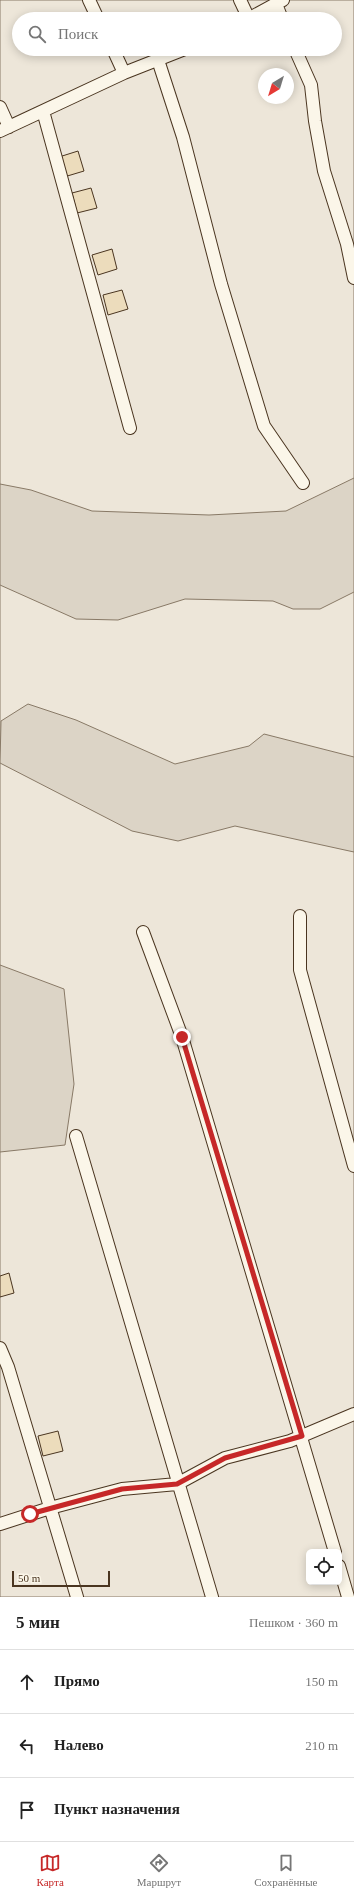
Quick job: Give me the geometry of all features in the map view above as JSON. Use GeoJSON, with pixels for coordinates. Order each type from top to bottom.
{"type":"FeatureCollection","features":[{"type":"Feature","properties":{"kind":"street"},"geometry":{"type":"LineString","coordinates":[[90,0],[95,12]]}},
{"type":"Feature","properties":{"kind":"street"},"geometry":{"type":"LineString","coordinates":[[240,0],[245,12]]}},
{"type":"Feature","properties":{"kind":"street"},"geometry":{"type":"LineString","coordinates":[[261,12],[279,2],[281,12]]}},
{"type":"Feature","properties":{"kind":"street"},"geometry":{"type":"LineString","coordinates":[[116,56],[124,73]]}},
{"type":"Feature","properties":{"kind":"street"},"geometry":{"type":"LineString","coordinates":[[0,107],[5,129],[124,73],[168,56]]}},
{"type":"Feature","properties":{"kind":"street"},"geometry":{"type":"LineString","coordinates":[[299,56],[311,85],[315,121],[324,171],[347,244],[354,278]]}},
{"type":"Feature","properties":{"kind":"street"},"geometry":{"type":"LineString","coordinates":[[158,60],[182,137],[221,284],[264,426],[303,482]]}},
{"type":"Feature","properties":{"kind":"street"},"geometry":{"type":"LineString","coordinates":[[43,111],[130,428]]}},
{"type":"Feature","properties":{"kind":"street"},"geometry":{"type":"LineString","coordinates":[[300,916],[300,970],[354,1166]]}},
{"type":"Feature","properties":{"kind":"street"},"geometry":{"type":"LineString","coordinates":[[143,932],[182,1037],[302,1436],[334,1549]]}},
{"type":"Feature","properties":{"kind":"street"},"geometry":{"type":"LineString","coordinates":[[76,1136],[177,1484],[212,1597]]}},
{"type":"Feature","properties":{"kind":"street"},"geometry":{"type":"LineString","coordinates":[[0,1348],[8,1368],[50,1508],[64,1548],[77,1597]]}},
{"type":"Feature","properties":{"kind":"street"},"geometry":{"type":"LineString","coordinates":[[0,1524],[50,1508],[122,1489],[177,1484],[225,1458],[302,1436],[354,1414]]}},
{"type":"Feature","properties":{"kind":"street"},"geometry":{"type":"LineString","coordinates":[[342,1576],[348,1597]]}},
{"type":"Feature","properties":{"kind":"shaded area"},"geometry":{"type":"Polygon","coordinates":[[[0,0],[354,0],[354,1597],[0,1597],[0,0]]]}},
{"type":"Feature","properties":{"kind":"shaded area"},"geometry":{"type":"Polygon","coordinates":[[[354,478],[354,592],[320,609],[293,609],[273,601],[185,599],[118,620],[76,619],[0,585],[0,484],[31,490],[92,511],[209,515],[286,511],[354,478]]]}},
{"type":"Feature","properties":{"kind":"shaded area"},"geometry":{"type":"Polygon","coordinates":[[[28,704],[76,720],[175,764],[249,746],[264,734],[354,757],[354,852],[235,826],[178,841],[132,831],[0,763],[1,721],[28,704]]]}},
{"type":"Feature","properties":{"kind":"shaded area"},"geometry":{"type":"Polygon","coordinates":[[[0,965],[64,989],[74,1084],[65,1145],[0,1152],[0,965]]]}},
{"type":"Feature","properties":{"kind":"building"},"geometry":{"type":"Polygon","coordinates":[[[78,151],[84,171],[64,177],[59,157],[78,151]]]}},
{"type":"Feature","properties":{"kind":"building"},"geometry":{"type":"Polygon","coordinates":[[[91,188],[97,208],[77,213],[72,193],[91,188]]]}},
{"type":"Feature","properties":{"kind":"building"},"geometry":{"type":"Polygon","coordinates":[[[112,249],[117,269],[98,275],[92,255],[112,249]]]}},
{"type":"Feature","properties":{"kind":"building"},"geometry":{"type":"Polygon","coordinates":[[[122,290],[128,309],[108,315],[103,295],[122,290]]]}},
{"type":"Feature","properties":{"kind":"building"},"geometry":{"type":"Polygon","coordinates":[[[9,1273],[14,1293],[0,1297],[0,1276],[9,1273]]]}},
{"type":"Feature","properties":{"kind":"building"},"geometry":{"type":"Polygon","coordinates":[[[58,1431],[63,1451],[43,1456],[38,1436],[58,1431]]]}},
{"type":"Feature","properties":{"kind":"route"},"geometry":{"type":"LineString","coordinates":[[30,1514],[122,1489],[177,1484],[225,1458],[302,1436],[182,1037]]}}]}
